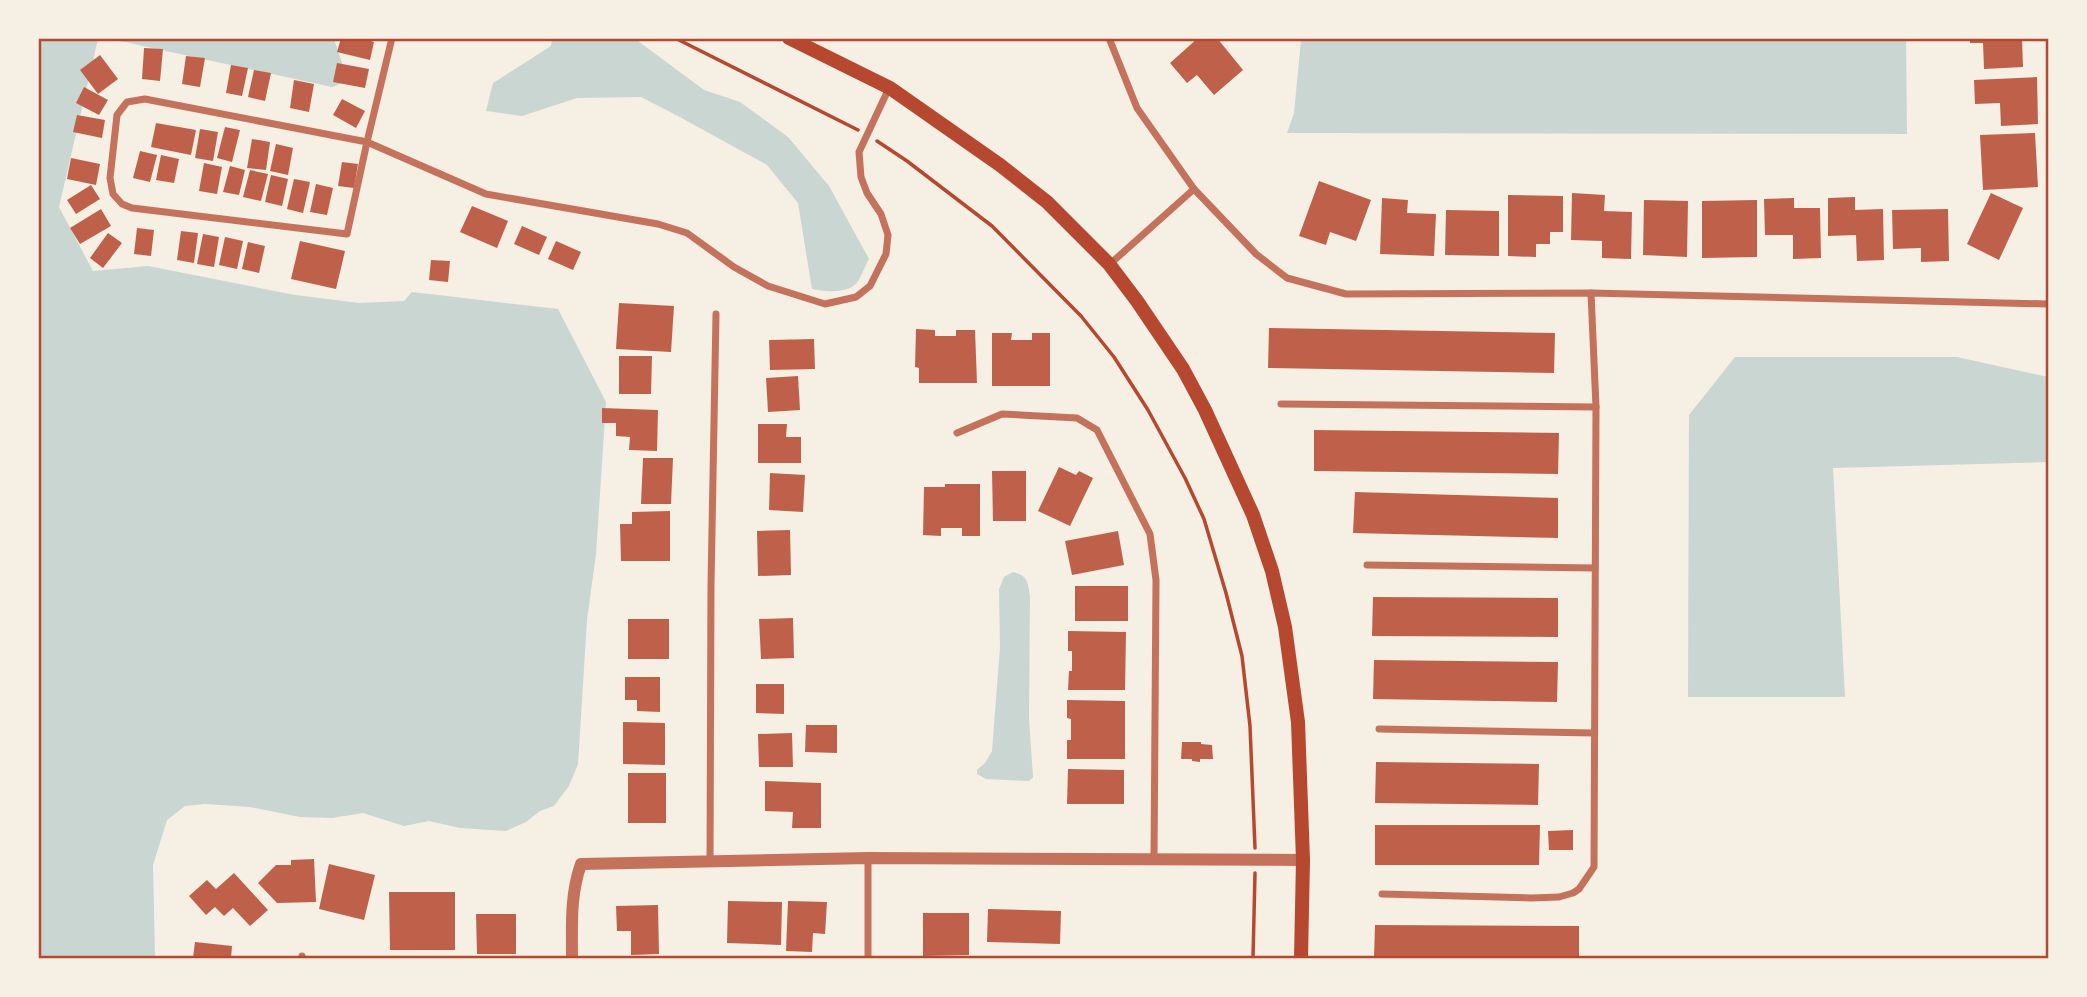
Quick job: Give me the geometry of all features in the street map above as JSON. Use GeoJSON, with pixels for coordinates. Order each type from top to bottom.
{"type":"FeatureCollection","features":[{"type":"Feature","properties":{"kind":"main road"},"geometry":{"type":"LineString","coordinates":[[789,38],[890,88],[1000,164],[1037,194],[1109,264],[1175,358],[1205,410],[1253,515],[1272,571],[1285,627],[1298,722],[1303,860],[1301,958]]}},
{"type":"Feature","properties":{"kind":"street"},"geometry":{"type":"LineString","coordinates":[[392,38],[367,142],[347,234],[132,208],[122,204],[113,194],[110,178],[117,115],[127,102],[145,99],[367,142],[486,194],[658,224],[688,233],[734,267],[768,286],[825,304],[856,297],[870,286],[886,254],[888,235],[881,214],[867,193],[861,177],[859,152],[890,88]]}},
{"type":"Feature","properties":{"kind":"street"},"geometry":{"type":"LineString","coordinates":[[1109,38],[1137,108],[1194,189],[1256,254],[1287,278],[1346,293],[1591,293],[2049,304]]}},
{"type":"Feature","properties":{"kind":"street"},"geometry":{"type":"LineString","coordinates":[[1109,264],[1194,189]]}},
{"type":"Feature","properties":{"kind":"street"},"geometry":{"type":"LineString","coordinates":[[1382,894],[1531,898],[1573,893],[1579,889],[1594,867],[1596,407],[1591,293]]}},
{"type":"Feature","properties":{"kind":"street"},"geometry":{"type":"LineString","coordinates":[[710,862],[716,314]]}},
{"type":"Feature","properties":{"kind":"street"},"geometry":{"type":"LineString","coordinates":[[1281,404],[1596,407]]}},
{"type":"Feature","properties":{"kind":"street"},"geometry":{"type":"LineString","coordinates":[[957,433],[1002,414],[1077,418],[1097,430],[1150,534],[1156,580],[1154,859]]}},
{"type":"Feature","properties":{"kind":"street"},"geometry":{"type":"LineString","coordinates":[[1367,565],[1595,568]]}},
{"type":"Feature","properties":{"kind":"street"},"geometry":{"type":"LineString","coordinates":[[1379,729],[1594,733]]}},
{"type":"Feature","properties":{"kind":"street"},"geometry":{"type":"LineString","coordinates":[[572,958],[572,904],[581,864],[868,858],[1303,860]]}},
{"type":"Feature","properties":{"kind":"street"},"geometry":{"type":"LineString","coordinates":[[868,858],[868,958]]}},
{"type":"Feature","properties":{"kind":"shaded area"},"geometry":{"type":"Polygon","coordinates":[[[618,38],[638,41],[704,90],[740,102],[788,137],[829,186],[869,259],[854,285],[837,291],[812,289],[798,203],[767,165],[641,97],[577,98],[522,116],[486,111],[493,83],[551,46],[552,39],[618,38]]]}},
{"type":"Feature","properties":{"kind":"shaded area"},"geometry":{"type":"Polygon","coordinates":[[[38,39],[98,39],[59,207],[93,271],[148,266],[295,295],[359,303],[404,301],[412,292],[558,309],[606,402],[596,554],[587,620],[578,764],[569,786],[554,806],[506,831],[460,828],[429,821],[404,826],[363,813],[332,818],[300,817],[250,807],[205,804],[185,806],[167,820],[153,865],[155,958],[39,958],[38,39]]]}},
{"type":"Feature","properties":{"kind":"shaded area"},"geometry":{"type":"Polygon","coordinates":[[[111,39],[334,39],[348,81],[332,87],[111,39]]]}},
{"type":"Feature","properties":{"kind":"shaded area"},"geometry":{"type":"Polygon","coordinates":[[[1302,39],[1906,39],[1907,134],[1287,133],[1294,113],[1302,39]]]}},
{"type":"Feature","properties":{"kind":"shaded area"},"geometry":{"type":"Polygon","coordinates":[[[1735,357],[1957,357],[2048,377],[2048,462],[1833,468],[1845,697],[1688,697],[1689,415],[1735,357]]]}},
{"type":"Feature","properties":{"kind":"shaded area"},"geometry":{"type":"Polygon","coordinates":[[[1013,572],[1024,577],[1030,596],[1029,719],[1033,777],[1029,781],[986,779],[977,774],[977,770],[992,751],[1000,647],[999,589],[1004,577],[1013,572]]]}},
{"type":"Feature","properties":{"kind":"building"},"geometry":{"type":"Polygon","coordinates":[[[341,38],[361,38],[374,42],[370,60],[337,52],[341,38]]]}},
{"type":"Feature","properties":{"kind":"building"},"geometry":{"type":"Polygon","coordinates":[[[1198,38],[1217,38],[1243,70],[1214,95],[1197,75],[1187,83],[1170,63],[1198,38]]]}},
{"type":"Feature","properties":{"kind":"building"},"geometry":{"type":"Polygon","coordinates":[[[1970,38],[2022,38],[2023,67],[1984,69],[1983,43],[1970,43],[1970,38]]]}},
{"type":"Feature","properties":{"kind":"building"},"geometry":{"type":"Polygon","coordinates":[[[144,48],[163,49],[160,81],[142,79],[144,48]]]}},
{"type":"Feature","properties":{"kind":"building"},"geometry":{"type":"Polygon","coordinates":[[[100,55],[118,79],[98,94],[80,70],[100,55]]]}},
{"type":"Feature","properties":{"kind":"building"},"geometry":{"type":"Polygon","coordinates":[[[186,56],[205,58],[200,87],[182,84],[186,56]]]}},
{"type":"Feature","properties":{"kind":"building"},"geometry":{"type":"Polygon","coordinates":[[[337,63],[369,69],[365,88],[333,82],[337,63]]]}},
{"type":"Feature","properties":{"kind":"building"},"geometry":{"type":"Polygon","coordinates":[[[231,65],[248,68],[242,96],[226,93],[231,65]]]}},
{"type":"Feature","properties":{"kind":"building"},"geometry":{"type":"Polygon","coordinates":[[[254,70],[271,73],[265,101],[248,97],[254,70]]]}},
{"type":"Feature","properties":{"kind":"building"},"geometry":{"type":"Polygon","coordinates":[[[2037,77],[2038,124],[2001,126],[2000,103],[1975,104],[1974,80],[2037,77]]]}},
{"type":"Feature","properties":{"kind":"building"},"geometry":{"type":"Polygon","coordinates":[[[294,80],[314,84],[309,112],[290,108],[294,80]]]}},
{"type":"Feature","properties":{"kind":"building"},"geometry":{"type":"Polygon","coordinates":[[[84,87],[108,100],[99,115],[76,103],[84,87]]]}},
{"type":"Feature","properties":{"kind":"building"},"geometry":{"type":"Polygon","coordinates":[[[342,99],[365,111],[356,128],[333,115],[342,99]]]}},
{"type":"Feature","properties":{"kind":"building"},"geometry":{"type":"Polygon","coordinates":[[[77,115],[105,120],[102,138],[73,132],[77,115]]]}},
{"type":"Feature","properties":{"kind":"building"},"geometry":{"type":"Polygon","coordinates":[[[156,123],[196,130],[191,155],[151,147],[156,123]]]}},
{"type":"Feature","properties":{"kind":"building"},"geometry":{"type":"Polygon","coordinates":[[[225,127],[240,130],[232,162],[217,158],[225,127]]]}},
{"type":"Feature","properties":{"kind":"building"},"geometry":{"type":"Polygon","coordinates":[[[200,129],[218,132],[213,161],[195,158],[200,129]]]}},
{"type":"Feature","properties":{"kind":"building"},"geometry":{"type":"Polygon","coordinates":[[[2035,133],[2038,187],[1983,190],[1980,135],[2035,133]]]}},
{"type":"Feature","properties":{"kind":"building"},"geometry":{"type":"Polygon","coordinates":[[[252,139],[270,142],[266,170],[247,168],[252,139]]]}},
{"type":"Feature","properties":{"kind":"building"},"geometry":{"type":"Polygon","coordinates":[[[276,144],[293,148],[288,175],[270,171],[276,144]]]}},
{"type":"Feature","properties":{"kind":"building"},"geometry":{"type":"Polygon","coordinates":[[[140,151],[157,155],[150,182],[133,178],[140,151]]]}},
{"type":"Feature","properties":{"kind":"building"},"geometry":{"type":"Polygon","coordinates":[[[161,155],[179,159],[174,183],[156,180],[161,155]]]}},
{"type":"Feature","properties":{"kind":"building"},"geometry":{"type":"Polygon","coordinates":[[[71,158],[100,164],[96,185],[67,179],[71,158]]]}},
{"type":"Feature","properties":{"kind":"building"},"geometry":{"type":"Polygon","coordinates":[[[342,162],[358,164],[354,188],[338,186],[342,162]]]}},
{"type":"Feature","properties":{"kind":"building"},"geometry":{"type":"Polygon","coordinates":[[[204,163],[222,167],[217,194],[199,191],[204,163]]]}},
{"type":"Feature","properties":{"kind":"building"},"geometry":{"type":"Polygon","coordinates":[[[230,166],[245,170],[239,195],[223,192],[230,166]]]}},
{"type":"Feature","properties":{"kind":"building"},"geometry":{"type":"Polygon","coordinates":[[[250,170],[268,174],[261,201],[243,197],[250,170]]]}},
{"type":"Feature","properties":{"kind":"building"},"geometry":{"type":"Polygon","coordinates":[[[271,175],[288,179],[282,206],[265,202],[271,175]]]}},
{"type":"Feature","properties":{"kind":"building"},"geometry":{"type":"Polygon","coordinates":[[[294,179],[310,182],[303,213],[287,209],[294,179]]]}},
{"type":"Feature","properties":{"kind":"building"},"geometry":{"type":"Polygon","coordinates":[[[1319,181],[1371,200],[1356,241],[1330,232],[1326,245],[1299,236],[1319,181]]]}},
{"type":"Feature","properties":{"kind":"building"},"geometry":{"type":"Polygon","coordinates":[[[316,184],[333,188],[327,215],[310,212],[316,184]]]}},
{"type":"Feature","properties":{"kind":"building"},"geometry":{"type":"Polygon","coordinates":[[[91,185],[100,199],[76,214],[67,200],[91,185]]]}},
{"type":"Feature","properties":{"kind":"building"},"geometry":{"type":"Polygon","coordinates":[[[1572,193],[1605,195],[1604,211],[1632,212],[1631,259],[1602,258],[1602,241],[1571,240],[1572,193]]]}},
{"type":"Feature","properties":{"kind":"building"},"geometry":{"type":"Polygon","coordinates":[[[1991,193],[2023,208],[1999,260],[1967,244],[1991,193]]]}},
{"type":"Feature","properties":{"kind":"building"},"geometry":{"type":"Polygon","coordinates":[[[1508,195],[1563,196],[1563,232],[1550,232],[1550,244],[1536,244],[1536,257],[1508,256],[1508,195]]]}},
{"type":"Feature","properties":{"kind":"building"},"geometry":{"type":"Polygon","coordinates":[[[1855,197],[1855,210],[1883,209],[1884,260],[1857,261],[1856,235],[1828,236],[1828,198],[1855,197]]]}},
{"type":"Feature","properties":{"kind":"building"},"geometry":{"type":"Polygon","coordinates":[[[1382,198],[1408,200],[1407,213],[1436,214],[1434,256],[1380,254],[1382,198]]]}},
{"type":"Feature","properties":{"kind":"building"},"geometry":{"type":"Polygon","coordinates":[[[1794,198],[1794,208],[1820,208],[1821,258],[1793,259],[1793,235],[1765,235],[1764,199],[1794,198]]]}},
{"type":"Feature","properties":{"kind":"building"},"geometry":{"type":"Polygon","coordinates":[[[1644,200],[1688,201],[1687,257],[1643,255],[1644,200]]]}},
{"type":"Feature","properties":{"kind":"building"},"geometry":{"type":"Polygon","coordinates":[[[1757,200],[1757,257],[1702,258],[1702,201],[1757,200]]]}},
{"type":"Feature","properties":{"kind":"building"},"geometry":{"type":"Polygon","coordinates":[[[472,206],[508,221],[497,248],[460,232],[472,206]]]}},
{"type":"Feature","properties":{"kind":"building"},"geometry":{"type":"Polygon","coordinates":[[[101,209],[111,226],[80,244],[70,228],[101,209]]]}},
{"type":"Feature","properties":{"kind":"building"},"geometry":{"type":"Polygon","coordinates":[[[1948,209],[1949,261],[1921,262],[1921,248],[1893,249],[1892,210],[1948,209]]]}},
{"type":"Feature","properties":{"kind":"building"},"geometry":{"type":"Polygon","coordinates":[[[1446,210],[1499,211],[1499,256],[1445,255],[1446,210]]]}},
{"type":"Feature","properties":{"kind":"building"},"geometry":{"type":"Polygon","coordinates":[[[522,226],[547,237],[539,255],[514,244],[522,226]]]}},
{"type":"Feature","properties":{"kind":"building"},"geometry":{"type":"Polygon","coordinates":[[[137,228],[154,230],[151,256],[134,254],[137,228]]]}},
{"type":"Feature","properties":{"kind":"building"},"geometry":{"type":"Polygon","coordinates":[[[181,231],[198,233],[194,263],[177,260],[181,231]]]}},
{"type":"Feature","properties":{"kind":"building"},"geometry":{"type":"Polygon","coordinates":[[[108,233],[122,243],[103,268],[90,258],[108,233]]]}},
{"type":"Feature","properties":{"kind":"building"},"geometry":{"type":"Polygon","coordinates":[[[203,234],[219,237],[214,267],[197,264],[203,234]]]}},
{"type":"Feature","properties":{"kind":"building"},"geometry":{"type":"Polygon","coordinates":[[[225,237],[243,241],[237,269],[219,265],[225,237]]]}},
{"type":"Feature","properties":{"kind":"building"},"geometry":{"type":"Polygon","coordinates":[[[300,241],[345,251],[336,289],[291,279],[300,241]]]}},
{"type":"Feature","properties":{"kind":"building"},"geometry":{"type":"Polygon","coordinates":[[[556,241],[581,252],[573,270],[548,259],[556,241]]]}},
{"type":"Feature","properties":{"kind":"building"},"geometry":{"type":"Polygon","coordinates":[[[248,242],[265,246],[259,273],[242,269],[248,242]]]}},
{"type":"Feature","properties":{"kind":"building"},"geometry":{"type":"Polygon","coordinates":[[[431,260],[450,261],[448,282],[429,280],[431,260]]]}},
{"type":"Feature","properties":{"kind":"building"},"geometry":{"type":"Polygon","coordinates":[[[619,303],[674,306],[671,352],[616,349],[619,303]]]}},
{"type":"Feature","properties":{"kind":"building"},"geometry":{"type":"Polygon","coordinates":[[[1269,328],[1555,333],[1554,373],[1268,368],[1269,328]]]}},
{"type":"Feature","properties":{"kind":"building"},"geometry":{"type":"Polygon","coordinates":[[[916,329],[935,330],[935,336],[956,336],[956,330],[975,330],[977,383],[919,383],[919,368],[915,367],[916,329]]]}},
{"type":"Feature","properties":{"kind":"building"},"geometry":{"type":"Polygon","coordinates":[[[992,333],[1012,333],[1011,340],[1032,340],[1032,333],[1050,333],[1050,386],[992,386],[992,333]]]}},
{"type":"Feature","properties":{"kind":"building"},"geometry":{"type":"Polygon","coordinates":[[[814,339],[815,369],[770,370],[769,340],[814,339]]]}},
{"type":"Feature","properties":{"kind":"building"},"geometry":{"type":"Polygon","coordinates":[[[619,356],[652,356],[651,394],[619,394],[619,356]]]}},
{"type":"Feature","properties":{"kind":"building"},"geometry":{"type":"Polygon","coordinates":[[[798,376],[800,410],[768,412],[766,378],[798,376]]]}},
{"type":"Feature","properties":{"kind":"building"},"geometry":{"type":"Polygon","coordinates":[[[602,408],[658,410],[657,451],[629,450],[630,437],[616,436],[616,423],[602,423],[602,408]]]}},
{"type":"Feature","properties":{"kind":"building"},"geometry":{"type":"Polygon","coordinates":[[[758,424],[787,424],[786,437],[801,437],[801,463],[758,463],[758,424]]]}},
{"type":"Feature","properties":{"kind":"building"},"geometry":{"type":"Polygon","coordinates":[[[1314,430],[1559,433],[1558,474],[1314,471],[1314,430]]]}},
{"type":"Feature","properties":{"kind":"building"},"geometry":{"type":"Polygon","coordinates":[[[643,458],[673,458],[671,504],[641,504],[643,458]]]}},
{"type":"Feature","properties":{"kind":"building"},"geometry":{"type":"Polygon","coordinates":[[[1059,467],[1076,475],[1079,471],[1093,478],[1070,526],[1038,511],[1059,467]]]}},
{"type":"Feature","properties":{"kind":"building"},"geometry":{"type":"Polygon","coordinates":[[[992,471],[1026,471],[1026,521],[993,521],[992,471]]]}},
{"type":"Feature","properties":{"kind":"building"},"geometry":{"type":"Polygon","coordinates":[[[770,473],[805,475],[803,512],[769,510],[770,473]]]}},
{"type":"Feature","properties":{"kind":"building"},"geometry":{"type":"Polygon","coordinates":[[[945,484],[980,484],[980,536],[962,536],[962,528],[941,528],[941,536],[923,535],[924,487],[945,487],[945,484]]]}},
{"type":"Feature","properties":{"kind":"building"},"geometry":{"type":"Polygon","coordinates":[[[1355,492],[1558,498],[1558,538],[1353,533],[1355,492]]]}},
{"type":"Feature","properties":{"kind":"building"},"geometry":{"type":"Polygon","coordinates":[[[670,511],[670,561],[621,561],[620,524],[632,524],[632,512],[670,511]]]}},
{"type":"Feature","properties":{"kind":"building"},"geometry":{"type":"Polygon","coordinates":[[[790,530],[791,575],[758,576],[757,531],[790,530]]]}},
{"type":"Feature","properties":{"kind":"building"},"geometry":{"type":"Polygon","coordinates":[[[1118,531],[1124,565],[1072,575],[1065,541],[1118,531]]]}},
{"type":"Feature","properties":{"kind":"building"},"geometry":{"type":"Polygon","coordinates":[[[1075,586],[1128,586],[1128,621],[1075,621],[1075,586]]]}},
{"type":"Feature","properties":{"kind":"building"},"geometry":{"type":"Polygon","coordinates":[[[1373,597],[1558,598],[1558,637],[1372,636],[1373,597]]]}},
{"type":"Feature","properties":{"kind":"building"},"geometry":{"type":"Polygon","coordinates":[[[793,618],[794,658],[761,659],[759,619],[793,618]]]}},
{"type":"Feature","properties":{"kind":"building"},"geometry":{"type":"Polygon","coordinates":[[[628,619],[669,619],[669,659],[628,659],[628,619]]]}},
{"type":"Feature","properties":{"kind":"building"},"geometry":{"type":"Polygon","coordinates":[[[1068,631],[1126,632],[1125,690],[1068,690],[1072,651],[1068,651],[1068,631]]]}},
{"type":"Feature","properties":{"kind":"building"},"geometry":{"type":"Polygon","coordinates":[[[1374,660],[1558,662],[1557,702],[1373,699],[1374,660]]]}},
{"type":"Feature","properties":{"kind":"building"},"geometry":{"type":"Polygon","coordinates":[[[625,677],[660,677],[660,712],[637,711],[637,700],[625,700],[625,677]]]}},
{"type":"Feature","properties":{"kind":"building"},"geometry":{"type":"Polygon","coordinates":[[[756,684],[784,684],[784,714],[756,713],[756,684]]]}},
{"type":"Feature","properties":{"kind":"building"},"geometry":{"type":"Polygon","coordinates":[[[1067,700],[1125,701],[1125,759],[1067,759],[1071,719],[1067,718],[1067,700]]]}},
{"type":"Feature","properties":{"kind":"building"},"geometry":{"type":"Polygon","coordinates":[[[623,722],[665,723],[665,765],[623,764],[623,722]]]}},
{"type":"Feature","properties":{"kind":"building"},"geometry":{"type":"Polygon","coordinates":[[[806,725],[837,725],[837,753],[805,752],[806,725]]]}},
{"type":"Feature","properties":{"kind":"building"},"geometry":{"type":"Polygon","coordinates":[[[792,733],[793,767],[759,767],[758,734],[792,733]]]}},
{"type":"Feature","properties":{"kind":"building"},"geometry":{"type":"Polygon","coordinates":[[[1182,742],[1212,745],[1213,759],[1200,759],[1200,762],[1181,759],[1182,742]]]}},
{"type":"Feature","properties":{"kind":"building"},"geometry":{"type":"Polygon","coordinates":[[[1376,762],[1539,764],[1538,805],[1375,803],[1376,762]]]}},
{"type":"Feature","properties":{"kind":"building"},"geometry":{"type":"Polygon","coordinates":[[[1068,769],[1124,770],[1124,804],[1067,804],[1068,769]]]}},
{"type":"Feature","properties":{"kind":"building"},"geometry":{"type":"Polygon","coordinates":[[[628,773],[666,773],[666,823],[628,823],[628,773]]]}},
{"type":"Feature","properties":{"kind":"building"},"geometry":{"type":"Polygon","coordinates":[[[765,781],[821,783],[821,828],[792,828],[793,812],[765,811],[765,781]]]}},
{"type":"Feature","properties":{"kind":"building"},"geometry":{"type":"Polygon","coordinates":[[[1375,825],[1540,825],[1539,865],[1375,865],[1375,825]]]}},
{"type":"Feature","properties":{"kind":"building"},"geometry":{"type":"Polygon","coordinates":[[[1573,830],[1573,850],[1549,850],[1548,831],[1573,830]]]}},
{"type":"Feature","properties":{"kind":"building"},"geometry":{"type":"Polygon","coordinates":[[[314,859],[316,902],[277,903],[258,883],[276,865],[291,865],[291,860],[314,859]]]}},
{"type":"Feature","properties":{"kind":"building"},"geometry":{"type":"Polygon","coordinates":[[[329,864],[375,875],[364,920],[319,909],[329,864]]]}},
{"type":"Feature","properties":{"kind":"building"},"geometry":{"type":"Polygon","coordinates":[[[234,873],[268,910],[250,926],[233,908],[224,916],[215,907],[206,915],[189,896],[207,880],[216,889],[234,873]]]}},
{"type":"Feature","properties":{"kind":"building"},"geometry":{"type":"Polygon","coordinates":[[[389,892],[455,892],[455,950],[390,950],[389,892]]]}},
{"type":"Feature","properties":{"kind":"building"},"geometry":{"type":"Polygon","coordinates":[[[728,901],[782,902],[781,945],[727,943],[728,901]]]}},
{"type":"Feature","properties":{"kind":"building"},"geometry":{"type":"Polygon","coordinates":[[[788,901],[827,902],[825,934],[813,933],[812,952],[786,951],[788,901]]]}},
{"type":"Feature","properties":{"kind":"building"},"geometry":{"type":"Polygon","coordinates":[[[658,905],[659,954],[631,955],[631,931],[617,931],[616,906],[658,905]]]}},
{"type":"Feature","properties":{"kind":"building"},"geometry":{"type":"Polygon","coordinates":[[[988,909],[1061,911],[1060,944],[987,942],[988,909]]]}},
{"type":"Feature","properties":{"kind":"building"},"geometry":{"type":"Polygon","coordinates":[[[923,913],[969,913],[969,955],[923,956],[923,913]]]}},
{"type":"Feature","properties":{"kind":"building"},"geometry":{"type":"Polygon","coordinates":[[[476,914],[516,914],[516,954],[477,954],[476,914]]]}},
{"type":"Feature","properties":{"kind":"building"},"geometry":{"type":"Polygon","coordinates":[[[1375,925],[1579,926],[1579,958],[1374,958],[1375,925]]]}},
{"type":"Feature","properties":{"kind":"building"},"geometry":{"type":"Polygon","coordinates":[[[195,942],[232,946],[231,958],[193,958],[195,942]]]}}]}
